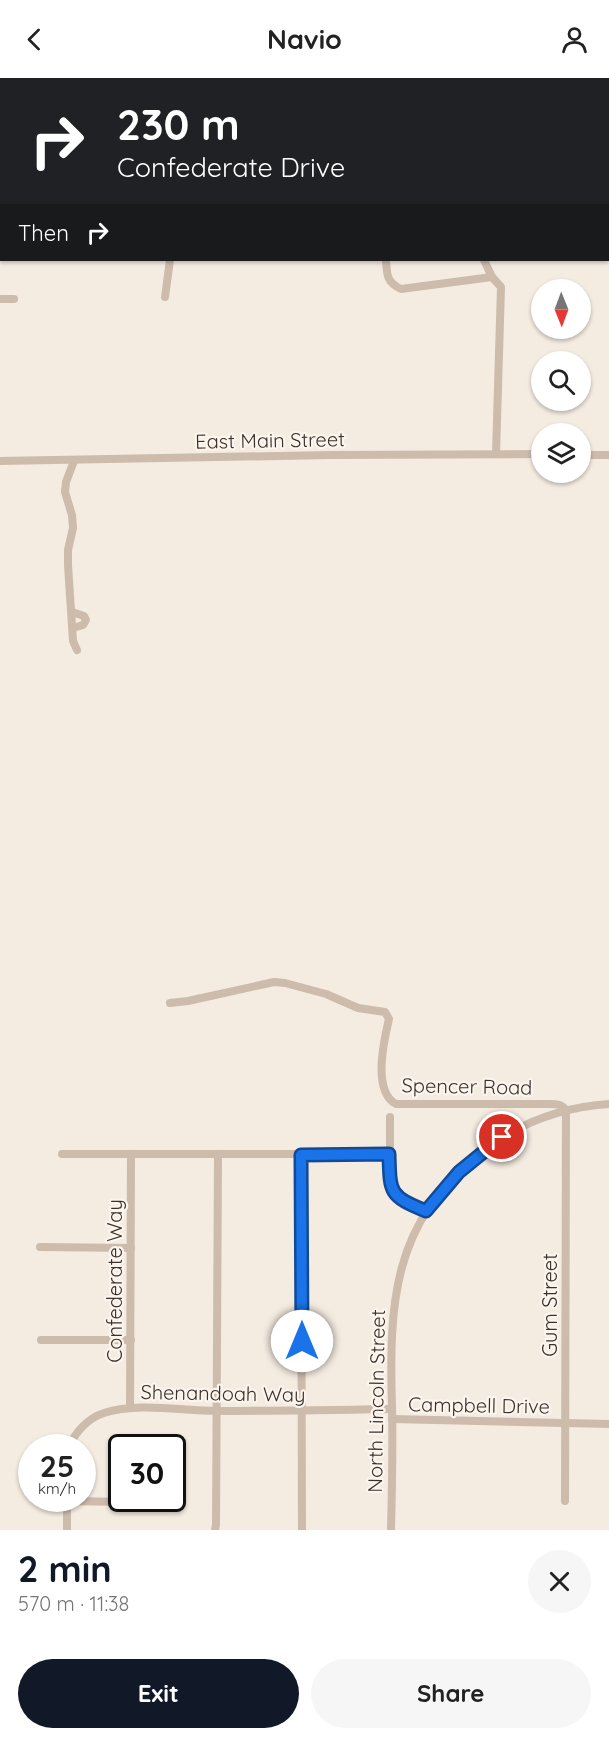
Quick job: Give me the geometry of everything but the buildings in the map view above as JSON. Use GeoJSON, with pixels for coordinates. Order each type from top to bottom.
{"type":"FeatureCollection","features":[{"type":"Feature","properties":{"kind":"street"},"geometry":{"type":"LineString","coordinates":[[165,297],[170,261]]}},
{"type":"Feature","properties":{"kind":"street"},"geometry":{"type":"LineString","coordinates":[[386,261],[387,278],[401,289],[492,278]]}},
{"type":"Feature","properties":{"kind":"street"},"geometry":{"type":"LineString","coordinates":[[484,261],[492,278],[501,286],[496,454]]}},
{"type":"Feature","properties":{"kind":"street"},"geometry":{"type":"LineString","coordinates":[[0,299],[14,299]]}},
{"type":"Feature","properties":{"kind":"street","name":"East Main Street"},"geometry":{"type":"LineString","coordinates":[[0,461],[531,454]]}},
{"type":"Feature","properties":{"kind":"street"},"geometry":{"type":"LineString","coordinates":[[591,455],[609,455]]}},
{"type":"Feature","properties":{"kind":"street"},"geometry":{"type":"LineString","coordinates":[[74,461],[66,482],[65,492],[72,515],[73,528],[68,565],[73,641],[77,650]]}},
{"type":"Feature","properties":{"kind":"street"},"geometry":{"type":"LineString","coordinates":[[72,612],[84,616],[86,620],[83,625],[72,628]]}},
{"type":"Feature","properties":{"kind":"street","name":"Spencer Road"},"geometry":{"type":"LineString","coordinates":[[170,1003],[266,983],[285,983],[302,987],[326,994],[358,1008],[385,1012],[389,1019],[382,1048],[384,1082],[386,1092],[396,1104],[558,1104],[566,1110]]}},
{"type":"Feature","properties":{"kind":"street","name":"North Lincoln Street"},"geometry":{"type":"LineString","coordinates":[[391,1530],[392,1318],[398,1280],[410,1243],[426,1211],[459,1172],[489,1146],[517,1129],[566,1110],[609,1104]]}},
{"type":"Feature","properties":{"kind":"street","name":"Gum Street"},"geometry":{"type":"LineString","coordinates":[[565,1501],[566,1110]]}},
{"type":"Feature","properties":{"kind":"street"},"geometry":{"type":"LineString","coordinates":[[390,1117],[390,1185],[398,1198],[426,1211]]}},
{"type":"Feature","properties":{"kind":"street"},"geometry":{"type":"LineString","coordinates":[[62,1154],[389,1154]]}},
{"type":"Feature","properties":{"kind":"street","name":"Confederate Way"},"geometry":{"type":"LineString","coordinates":[[130,1154],[132,1248],[130,1408]]}},
{"type":"Feature","properties":{"kind":"street"},"geometry":{"type":"LineString","coordinates":[[215,1530],[218,1155]]}},
{"type":"Feature","properties":{"kind":"street"},"geometry":{"type":"LineString","coordinates":[[301,1155],[302,1530]]}},
{"type":"Feature","properties":{"kind":"street"},"geometry":{"type":"LineString","coordinates":[[40,1247],[132,1248]]}},
{"type":"Feature","properties":{"kind":"street"},"geometry":{"type":"LineString","coordinates":[[41,1340],[131,1340]]}},
{"type":"Feature","properties":{"kind":"street","name":"Shenandoah Way"},"geometry":{"type":"LineString","coordinates":[[76,1434],[102,1413],[130,1408],[217,1411],[392,1409]]}},
{"type":"Feature","properties":{"kind":"street","name":"Campbell Drive"},"geometry":{"type":"LineString","coordinates":[[392,1419],[609,1424]]}},
{"type":"Feature","properties":{"kind":"street"},"geometry":{"type":"LineString","coordinates":[[67,1512],[67,1530]]}},
{"type":"Feature","properties":{"kind":"route"},"geometry":{"type":"LineString","coordinates":[[302,1341],[301,1155],[389,1154],[390,1185],[393,1192],[398,1198],[426,1211],[473,1158],[502,1137]]}}]}
